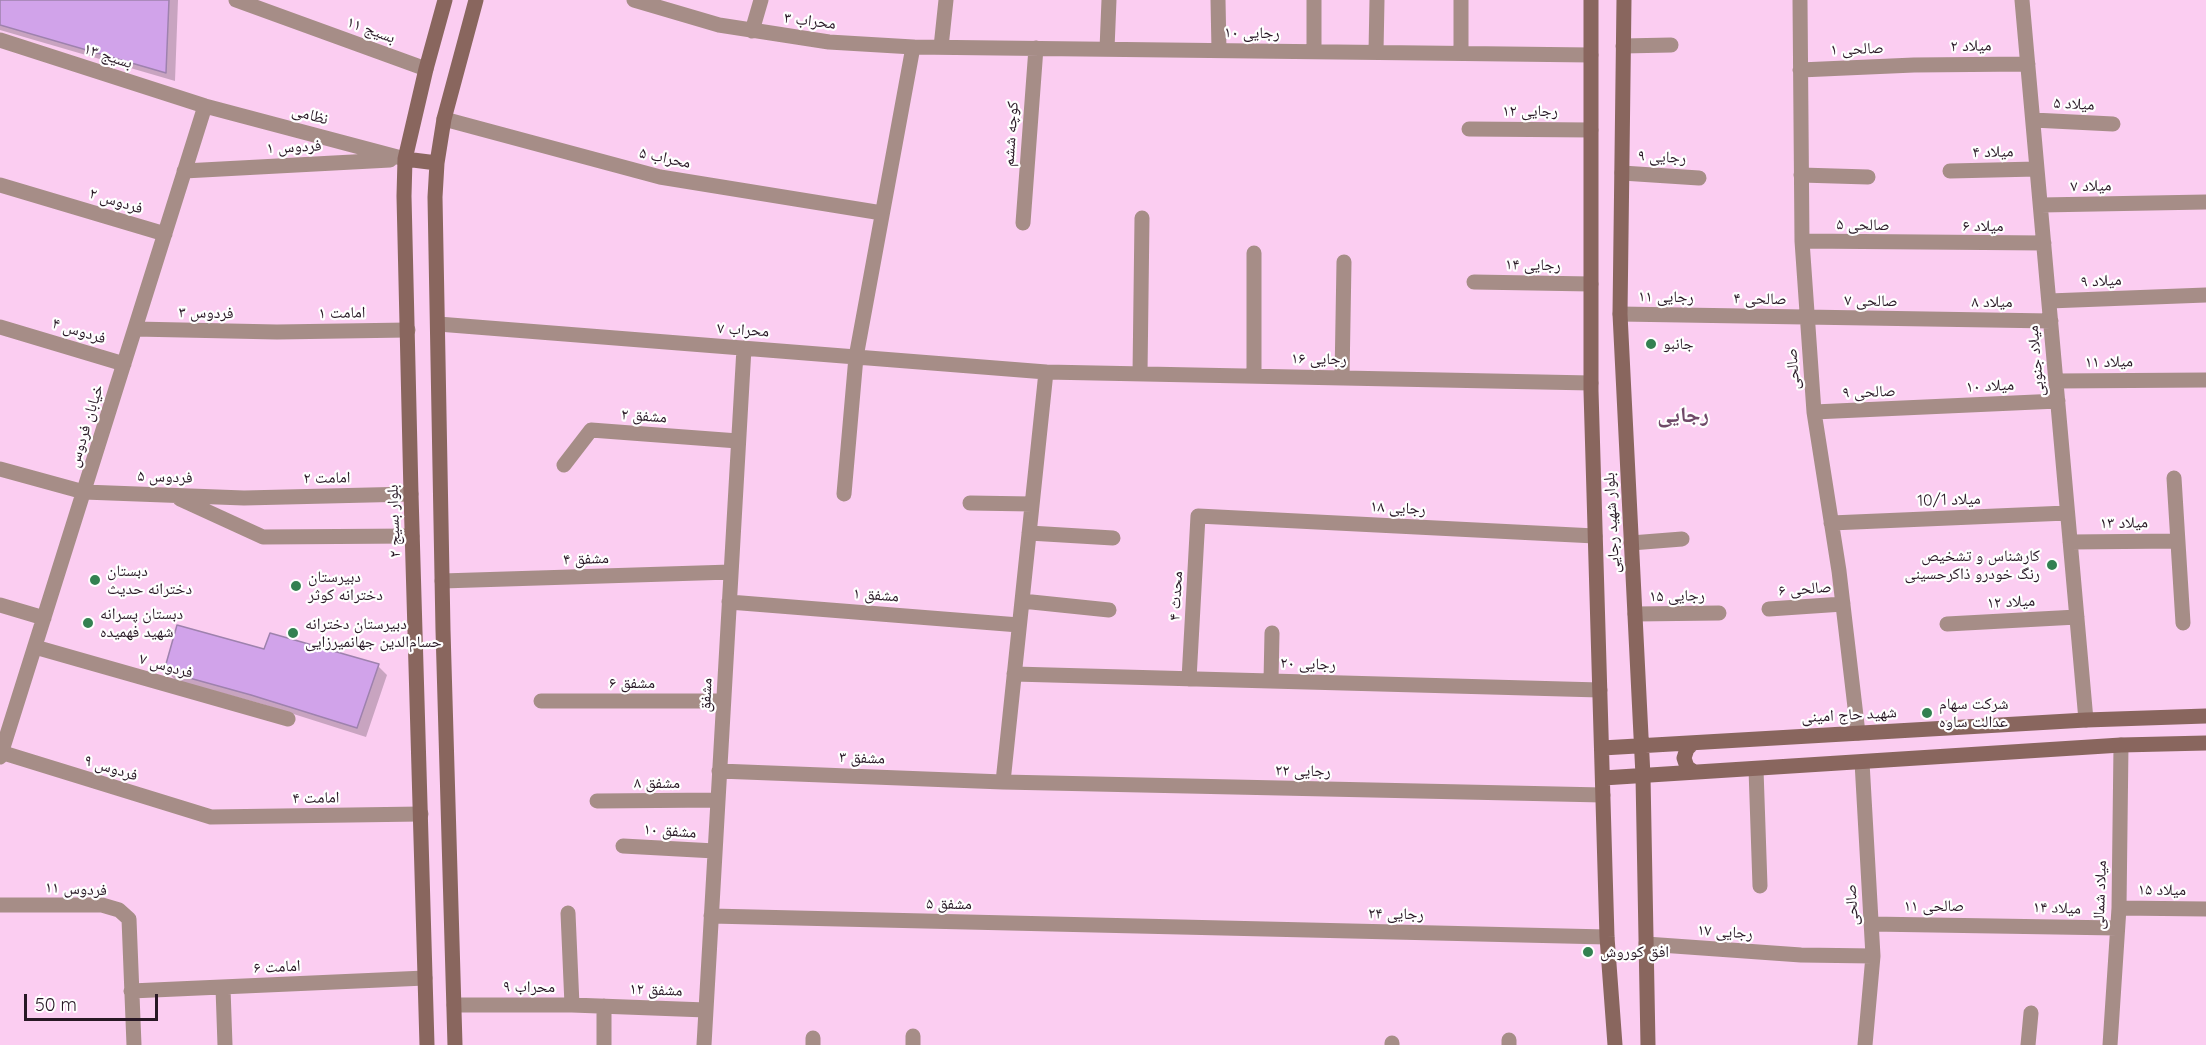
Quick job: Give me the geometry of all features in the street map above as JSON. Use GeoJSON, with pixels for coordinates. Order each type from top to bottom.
{"type":"FeatureCollection","features":[{"type":"Feature","properties":{"kind":"main road","name":"بلوار بسیج ۲"},"geometry":{"type":"LineString","coordinates":[[427,1045],[404,196],[405,159],[445,0]]}},
{"type":"Feature","properties":{"kind":"main road"},"geometry":{"type":"LineString","coordinates":[[455,1045],[442,581],[435,197],[437,163],[444,119],[476,0]]}},
{"type":"Feature","properties":{"kind":"main road","name":"بلوار شهید رجایی"},"geometry":{"type":"LineString","coordinates":[[1591,0],[1591,383],[1607,937],[1615,1045]]}},
{"type":"Feature","properties":{"kind":"main road","name":"بلوار شهید رجایی"},"geometry":{"type":"LineString","coordinates":[[1624,0],[1620,314],[1643,776],[1648,1045]]}},
{"type":"Feature","properties":{"kind":"main road"},"geometry":{"type":"LineString","coordinates":[[405,159],[437,163]]}},
{"type":"Feature","properties":{"kind":"main road","name":"شهید حاج امینی"},"geometry":{"type":"LineString","coordinates":[[1602,748],[2086,720],[2206,716]]}},
{"type":"Feature","properties":{"kind":"main road"},"geometry":{"type":"LineString","coordinates":[[1693,743],[1686,749],[1684,758],[1687,767],[1694,772]]}},
{"type":"Feature","properties":{"kind":"main road"},"geometry":{"type":"LineString","coordinates":[[1602,778],[2121,745],[2206,743]]}},
{"type":"Feature","properties":{"kind":"main road"},"geometry":{"type":"LineString","coordinates":[[424,934],[452,934]]}},
{"type":"Feature","properties":{"kind":"street","name":"۱۱ بسیج"},"geometry":{"type":"LineString","coordinates":[[236,0],[426,69]]}},
{"type":"Feature","properties":{"kind":"street","name":"محراب ۳"},"geometry":{"type":"LineString","coordinates":[[634,0],[719,26],[828,42],[912,47]]}},
{"type":"Feature","properties":{"kind":"street"},"geometry":{"type":"LineString","coordinates":[[752,31],[760,0]]}},
{"type":"Feature","properties":{"kind":"street"},"geometry":{"type":"LineString","coordinates":[[941,47],[946,0]]}},
{"type":"Feature","properties":{"kind":"street"},"geometry":{"type":"LineString","coordinates":[[1107,49],[1109,0]]}},
{"type":"Feature","properties":{"kind":"street"},"geometry":{"type":"LineString","coordinates":[[1218,0],[1219,50]]}},
{"type":"Feature","properties":{"kind":"street"},"geometry":{"type":"LineString","coordinates":[[1314,0],[1314,51]]}},
{"type":"Feature","properties":{"kind":"street"},"geometry":{"type":"LineString","coordinates":[[1376,52],[1377,0]]}},
{"type":"Feature","properties":{"kind":"street"},"geometry":{"type":"LineString","coordinates":[[1461,0],[1461,53]]}},
{"type":"Feature","properties":{"kind":"street","name":"صالحی"},"geometry":{"type":"LineString","coordinates":[[1800,0],[1802,241],[1814,412],[1843,604],[1858,733]]}},
{"type":"Feature","properties":{"kind":"street","name":"میلاد جنوبی"},"geometry":{"type":"LineString","coordinates":[[2022,0],[2086,720]]}},
{"type":"Feature","properties":{"kind":"street","name":"۱۳ بسیج"},"geometry":{"type":"LineString","coordinates":[[0,40],[205,106]]}},
{"type":"Feature","properties":{"kind":"street"},"geometry":{"type":"LineString","coordinates":[[1623,46],[1671,45]]}},
{"type":"Feature","properties":{"kind":"street"},"geometry":{"type":"LineString","coordinates":[[844,494],[856,357],[912,47]]}},
{"type":"Feature","properties":{"kind":"street","name":"رجایی ۱۰"},"geometry":{"type":"LineString","coordinates":[[912,47],[1591,55]]}},
{"type":"Feature","properties":{"kind":"street","name":"کوچه ششم"},"geometry":{"type":"LineString","coordinates":[[1023,224],[1036,48]]}},
{"type":"Feature","properties":{"kind":"street","name":"میلاد ۲"},"geometry":{"type":"LineString","coordinates":[[1914,65],[2028,64]]}},
{"type":"Feature","properties":{"kind":"street","name":"صالحی ۱"},"geometry":{"type":"LineString","coordinates":[[1800,70],[1914,65]]}},
{"type":"Feature","properties":{"kind":"street","name":"نظامی"},"geometry":{"type":"LineString","coordinates":[[205,106],[405,159]]}},
{"type":"Feature","properties":{"kind":"street","name":"خیابان فردوس"},"geometry":{"type":"LineString","coordinates":[[0,754],[205,106]]}},
{"type":"Feature","properties":{"kind":"street","name":"محراب ۵"},"geometry":{"type":"LineString","coordinates":[[444,119],[660,177],[882,213]]}},
{"type":"Feature","properties":{"kind":"street","name":"میلاد ۵"},"geometry":{"type":"LineString","coordinates":[[2033,120],[2113,124]]}},
{"type":"Feature","properties":{"kind":"street","name":"رجایی ۱۲"},"geometry":{"type":"LineString","coordinates":[[1469,129],[1591,130]]}},
{"type":"Feature","properties":{"kind":"street","name":"فردوس ۱"},"geometry":{"type":"LineString","coordinates":[[184,171],[405,159]]}},
{"type":"Feature","properties":{"kind":"street","name":"میلاد ۴"},"geometry":{"type":"LineString","coordinates":[[1950,171],[2037,169]]}},
{"type":"Feature","properties":{"kind":"street","name":"رجایی ۹"},"geometry":{"type":"LineString","coordinates":[[1622,173],[1700,178]]}},
{"type":"Feature","properties":{"kind":"street"},"geometry":{"type":"LineString","coordinates":[[1802,175],[1868,177]]}},
{"type":"Feature","properties":{"kind":"street","name":"فردوس ۲"},"geometry":{"type":"LineString","coordinates":[[0,185],[165,234]]}},
{"type":"Feature","properties":{"kind":"street","name":"میلاد ۷"},"geometry":{"type":"LineString","coordinates":[[2040,205],[2206,202]]}},
{"type":"Feature","properties":{"kind":"street"},"geometry":{"type":"LineString","coordinates":[[1140,374],[1142,218]]}},
{"type":"Feature","properties":{"kind":"street","name":"صالحی ۵"},"geometry":{"type":"LineString","coordinates":[[1802,241],[1923,244]]}},
{"type":"Feature","properties":{"kind":"street","name":"میلاد ۶"},"geometry":{"type":"LineString","coordinates":[[1923,244],[2044,243]]}},
{"type":"Feature","properties":{"kind":"street"},"geometry":{"type":"LineString","coordinates":[[1254,253],[1254,376]]}},
{"type":"Feature","properties":{"kind":"street"},"geometry":{"type":"LineString","coordinates":[[1342,378],[1344,262]]}},
{"type":"Feature","properties":{"kind":"street","name":"رجایی ۱۴"},"geometry":{"type":"LineString","coordinates":[[1474,282],[1591,284]]}},
{"type":"Feature","properties":{"kind":"street","name":"میلاد ۹"},"geometry":{"type":"LineString","coordinates":[[2049,301],[2206,295]]}},
{"type":"Feature","properties":{"kind":"street","name":"رجایی ۱۱"},"geometry":{"type":"LineString","coordinates":[[1620,314],[1712,316]]}},
{"type":"Feature","properties":{"kind":"street","name":"صالحی ۴"},"geometry":{"type":"LineString","coordinates":[[1712,316],[1808,318]]}},
{"type":"Feature","properties":{"kind":"street","name":"صالحی ۷"},"geometry":{"type":"LineString","coordinates":[[1808,318],[1934,320]]}},
{"type":"Feature","properties":{"kind":"street","name":"میلاد ۸"},"geometry":{"type":"LineString","coordinates":[[1934,320],[2051,321]]}},
{"type":"Feature","properties":{"kind":"street","name":"محراب ۷"},"geometry":{"type":"LineString","coordinates":[[438,324],[1046,372]]}},
{"type":"Feature","properties":{"kind":"street","name":"فردوس ۴"},"geometry":{"type":"LineString","coordinates":[[0,327],[124,364]]}},
{"type":"Feature","properties":{"kind":"street","name":"فردوس ۳"},"geometry":{"type":"LineString","coordinates":[[135,329],[277,332]]}},
{"type":"Feature","properties":{"kind":"street","name":"امامت ۱"},"geometry":{"type":"LineString","coordinates":[[277,332],[408,330]]}},
{"type":"Feature","properties":{"kind":"street","name":"مشفق"},"geometry":{"type":"LineString","coordinates":[[704,1045],[744,348]]}},
{"type":"Feature","properties":{"kind":"street"},"geometry":{"type":"LineString","coordinates":[[1003,782],[1046,372]]}},
{"type":"Feature","properties":{"kind":"street","name":"رجایی ۱۶"},"geometry":{"type":"LineString","coordinates":[[1046,372],[1591,383]]}},
{"type":"Feature","properties":{"kind":"street","name":"میلاد ۱۱"},"geometry":{"type":"LineString","coordinates":[[2056,381],[2206,380]]}},
{"type":"Feature","properties":{"kind":"street","name":"میلاد ۱۰"},"geometry":{"type":"LineString","coordinates":[[1924,408],[2058,401]]}},
{"type":"Feature","properties":{"kind":"street","name":"صالحی ۹"},"geometry":{"type":"LineString","coordinates":[[1814,412],[1924,408]]}},
{"type":"Feature","properties":{"kind":"street","name":"مشفق ۲"},"geometry":{"type":"LineString","coordinates":[[564,465],[591,430],[738,441]]}},
{"type":"Feature","properties":{"kind":"street","name":"فردوس ۵"},"geometry":{"type":"LineString","coordinates":[[0,469],[84,492],[244,498]]}},
{"type":"Feature","properties":{"kind":"street"},"geometry":{"type":"LineString","coordinates":[[2175,478],[2183,623]]}},
{"type":"Feature","properties":{"kind":"street","name":"امامت ۲"},"geometry":{"type":"LineString","coordinates":[[244,498],[411,494]]}},
{"type":"Feature","properties":{"kind":"street"},"geometry":{"type":"LineString","coordinates":[[172,495],[263,537],[412,536]]}},
{"type":"Feature","properties":{"kind":"street"},"geometry":{"type":"LineString","coordinates":[[970,503],[1032,504]]}},
{"type":"Feature","properties":{"kind":"street","name":"میلاد 10/1"},"geometry":{"type":"LineString","coordinates":[[1831,523],[2067,513]]}},
{"type":"Feature","properties":{"kind":"street","name":"رجایی ۱۸"},"geometry":{"type":"LineString","coordinates":[[1198,516],[1595,536]]}},
{"type":"Feature","properties":{"kind":"street","name":"محدث ۴"},"geometry":{"type":"LineString","coordinates":[[1189,678],[1198,516]]}},
{"type":"Feature","properties":{"kind":"street"},"geometry":{"type":"LineString","coordinates":[[1029,533],[1113,538]]}},
{"type":"Feature","properties":{"kind":"street"},"geometry":{"type":"LineString","coordinates":[[1631,543],[1682,539]]}},
{"type":"Feature","properties":{"kind":"street","name":"میلاد ۱۳"},"geometry":{"type":"LineString","coordinates":[[2070,542],[2178,541]]}},
{"type":"Feature","properties":{"kind":"street","name":"مشفق ۴"},"geometry":{"type":"LineString","coordinates":[[442,581],[731,572]]}},
{"type":"Feature","properties":{"kind":"street"},"geometry":{"type":"LineString","coordinates":[[1022,601],[1109,610]]}},
{"type":"Feature","properties":{"kind":"street","name":"مشفق ۱"},"geometry":{"type":"LineString","coordinates":[[729,602],[1019,625]]}},
{"type":"Feature","properties":{"kind":"street","name":"صالحی ۶"},"geometry":{"type":"LineString","coordinates":[[1769,609],[1843,604]]}},
{"type":"Feature","properties":{"kind":"street"},"geometry":{"type":"LineString","coordinates":[[0,605],[44,618]]}},
{"type":"Feature","properties":{"kind":"street","name":"رجایی ۱۵"},"geometry":{"type":"LineString","coordinates":[[1635,614],[1719,613]]}},
{"type":"Feature","properties":{"kind":"street","name":"میلاد ۱۲"},"geometry":{"type":"LineString","coordinates":[[1947,624],[2077,616]]}},
{"type":"Feature","properties":{"kind":"street"},"geometry":{"type":"LineString","coordinates":[[1271,681],[1272,633]]}},
{"type":"Feature","properties":{"kind":"street","name":"فردوس ۷"},"geometry":{"type":"LineString","coordinates":[[35,647],[288,719]]}},
{"type":"Feature","properties":{"kind":"street","name":"رجایی ۲۰"},"geometry":{"type":"LineString","coordinates":[[1014,674],[1600,690]]}},
{"type":"Feature","properties":{"kind":"street","name":"مشفق ۶"},"geometry":{"type":"LineString","coordinates":[[541,701],[723,701]]}},
{"type":"Feature","properties":{"kind":"street","name":"میلاد شمالی"},"geometry":{"type":"LineString","coordinates":[[2110,1045],[2118,908],[2121,745]]}},
{"type":"Feature","properties":{"kind":"street","name":"فردوس ۹"},"geometry":{"type":"LineString","coordinates":[[0,754],[211,817]]}},
{"type":"Feature","properties":{"kind":"street","name":"صالحی"},"geometry":{"type":"LineString","coordinates":[[1862,762],[1873,956],[1870,1045]]}},
{"type":"Feature","properties":{"kind":"street"},"geometry":{"type":"LineString","coordinates":[[1756,769],[1760,886]]}},
{"type":"Feature","properties":{"kind":"street","name":"مشفق ۳"},"geometry":{"type":"LineString","coordinates":[[720,771],[1003,782]]}},
{"type":"Feature","properties":{"kind":"street","name":"رجایی ۲۲"},"geometry":{"type":"LineString","coordinates":[[1003,782],[1603,795]]}},
{"type":"Feature","properties":{"kind":"street","name":"مشفق ۸"},"geometry":{"type":"LineString","coordinates":[[597,801],[718,800]]}},
{"type":"Feature","properties":{"kind":"street","name":"امامت ۴"},"geometry":{"type":"LineString","coordinates":[[211,817],[421,814]]}},
{"type":"Feature","properties":{"kind":"street","name":"مشفق ۱۰"},"geometry":{"type":"LineString","coordinates":[[623,846],[715,852]]}},
{"type":"Feature","properties":{"kind":"street","name":"فردوس ۱۱"},"geometry":{"type":"LineString","coordinates":[[0,905],[102,905],[119,910],[129,920],[134,1045]]}},
{"type":"Feature","properties":{"kind":"street","name":"میلاد ۱۵"},"geometry":{"type":"LineString","coordinates":[[2118,908],[2206,909]]}},
{"type":"Feature","properties":{"kind":"street"},"geometry":{"type":"LineString","coordinates":[[568,913],[572,1005]]}},
{"type":"Feature","properties":{"kind":"street","name":"مشفق ۵"},"geometry":{"type":"LineString","coordinates":[[711,916],[1185,927]]}},
{"type":"Feature","properties":{"kind":"street","name":"صالحی ۱۱"},"geometry":{"type":"LineString","coordinates":[[1871,924],[1996,924]]}},
{"type":"Feature","properties":{"kind":"street","name":"میلاد ۱۴"},"geometry":{"type":"LineString","coordinates":[[1996,924],[2117,928]]}},
{"type":"Feature","properties":{"kind":"street","name":"رجایی ۲۴"},"geometry":{"type":"LineString","coordinates":[[1185,927],[1607,937]]}},
{"type":"Feature","properties":{"kind":"street","name":"رجایی ۱۷"},"geometry":{"type":"LineString","coordinates":[[1646,944],[1801,955],[1873,956]]}},
{"type":"Feature","properties":{"kind":"street","name":"امامت ۶"},"geometry":{"type":"LineString","coordinates":[[131,991],[425,978]]}},
{"type":"Feature","properties":{"kind":"street"},"geometry":{"type":"LineString","coordinates":[[223,988],[225,1045]]}},
{"type":"Feature","properties":{"kind":"street","name":"محراب ۹"},"geometry":{"type":"LineString","coordinates":[[454,1005],[604,1006]]}},
{"type":"Feature","properties":{"kind":"street"},"geometry":{"type":"LineString","coordinates":[[604,1006],[604,1045]]}},
{"type":"Feature","properties":{"kind":"street","name":"مشفق ۱۲"},"geometry":{"type":"LineString","coordinates":[[604,1006],[706,1010]]}},
{"type":"Feature","properties":{"kind":"street"},"geometry":{"type":"LineString","coordinates":[[2028,1045],[2031,1012]]}},
{"type":"Feature","properties":{"kind":"building"},"geometry":{"type":"Polygon","coordinates":[[[0,0],[169,0],[166,73],[0,25],[0,0]]]}},
{"type":"Feature","properties":{"kind":"building"},"geometry":{"type":"Polygon","coordinates":[[[177,625],[264,649],[270,633],[379,664],[357,728],[164,671],[177,625]]]}},
{"type":"Feature","properties":{"kind":"place","name":"جانبو"},"geometry":{"type":"Point","coordinates":[1651,344]}},
{"type":"Feature","properties":{"kind":"place","name":"کارشناس و تشخیص رنگ خودرو ذاکرحسینی"},"geometry":{"type":"Point","coordinates":[2052,565]}},
{"type":"Feature","properties":{"kind":"place","name":"دبستان دخترانه حدیث"},"geometry":{"type":"Point","coordinates":[95,580]}},
{"type":"Feature","properties":{"kind":"place","name":"دبیرستان دخترانه کوثر"},"geometry":{"type":"Point","coordinates":[296,586]}},
{"type":"Feature","properties":{"kind":"place","name":"دبستان پسرانه شهید فهمیده"},"geometry":{"type":"Point","coordinates":[88,623]}},
{"type":"Feature","properties":{"kind":"place","name":"دبیرستان دخترانه حسام‌الدین جهانمیرزایی"},"geometry":{"type":"Point","coordinates":[293,633]}},
{"type":"Feature","properties":{"kind":"place","name":"شرکت سهام عدالت ساوه"},"geometry":{"type":"Point","coordinates":[1927,713]}},
{"type":"Feature","properties":{"kind":"place","name":"افق کوروش"},"geometry":{"type":"Point","coordinates":[1588,952]}},
{"type":"Feature","properties":{"kind":"district","name":"رجایی"},"geometry":{"type":"Point","coordinates":[1683,415]}}]}
